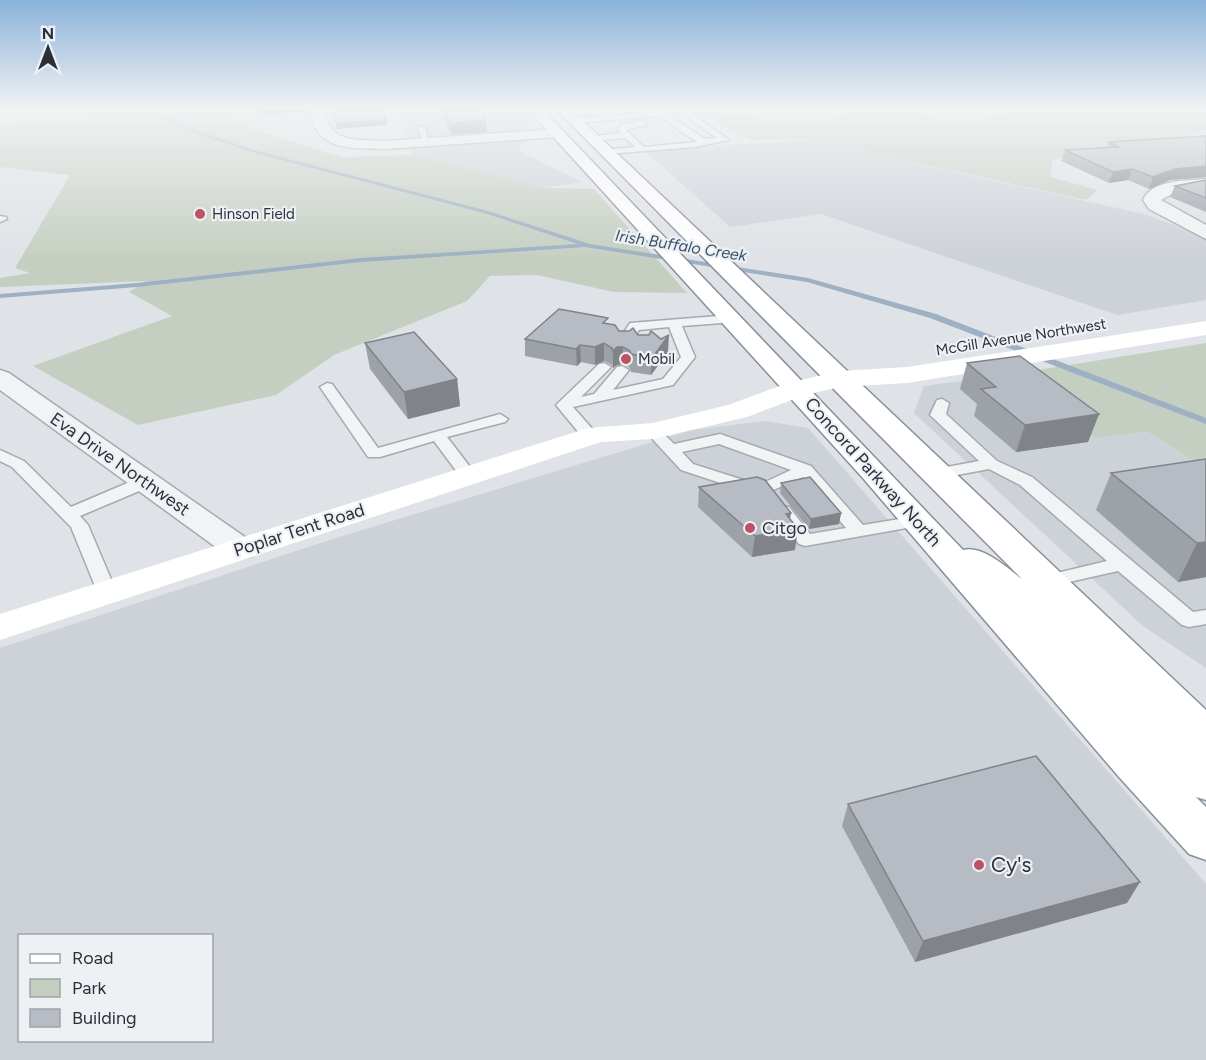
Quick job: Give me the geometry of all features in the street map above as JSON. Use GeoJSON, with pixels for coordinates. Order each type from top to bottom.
{"type":"FeatureCollection","features":[{"type":"Feature","properties":{"kind":"main road","name":"Concord Parkway North"},"geometry":{"type":"LineString","coordinates":[[580,159],[797,389],[1135,764],[1206,838]]}},
{"type":"Feature","properties":{"kind":"main road"},"geometry":{"type":"LineString","coordinates":[[597,159],[626,188],[670,214]]}},
{"type":"Feature","properties":{"kind":"main road","name":"Concord Parkway North"},"geometry":{"type":"LineString","coordinates":[[614,159],[1206,736]]}},
{"type":"Feature","properties":{"kind":"main road","name":"McGill Avenue Northwest"},"geometry":{"type":"LineString","coordinates":[[797,389],[1084,327],[1206,308]]}},
{"type":"Feature","properties":{"kind":"main road"},"geometry":{"type":"LineString","coordinates":[[1152,335],[1206,323]]}},
{"type":"Feature","properties":{"kind":"main road","name":"McGill Avenue Northwest"},"geometry":{"type":"LineString","coordinates":[[898,367],[1109,343],[1206,328]]}},
{"type":"Feature","properties":{"kind":"main road","name":"Poplar Tent Road"},"geometry":{"type":"LineString","coordinates":[[0,627],[594,435],[626,417],[719,392],[797,389]]}},
{"type":"Feature","properties":{"kind":"main road","name":"Poplar Tent Road"},"geometry":{"type":"LineString","coordinates":[[594,435],[662,441],[797,389]]}},
{"type":"Feature","properties":{"kind":"main road"},"geometry":{"type":"LineString","coordinates":[[922,525],[1013,589],[1206,782]]}},
{"type":"Feature","properties":{"kind":"street"},"geometry":{"type":"LineString","coordinates":[[1206,184],[1161,191],[1152,200],[1155,205],[1206,233]]}},
{"type":"Feature","properties":{"kind":"street","name":"Eva Drive Northwest"},"geometry":{"type":"LineString","coordinates":[[0,378],[240,549]]}},
{"type":"Feature","properties":{"kind":"lane"},"geometry":{"type":"LineString","coordinates":[[624,343],[635,326],[647,330],[669,323],[731,319]]}},
{"type":"Feature","properties":{"kind":"lane"},"geometry":{"type":"LineString","coordinates":[[662,341],[669,323]]}},
{"type":"Feature","properties":{"kind":"lane"},"geometry":{"type":"LineString","coordinates":[[563,405],[668,382],[688,357],[669,323]]}},
{"type":"Feature","properties":{"kind":"lane"},"geometry":{"type":"LineString","coordinates":[[563,405],[604,367]]}},
{"type":"Feature","properties":{"kind":"lane"},"geometry":{"type":"LineString","coordinates":[[599,397],[622,370]]}},
{"type":"Feature","properties":{"kind":"lane"},"geometry":{"type":"LineString","coordinates":[[626,391],[642,374]]}},
{"type":"Feature","properties":{"kind":"lane"},"geometry":{"type":"LineString","coordinates":[[327,387],[374,454],[500,419]]}},
{"type":"Feature","properties":{"kind":"lane"},"geometry":{"type":"LineString","coordinates":[[942,403],[938,415],[991,464],[1026,481],[1189,620],[1206,617]]}},
{"type":"Feature","properties":{"kind":"lane"},"geometry":{"type":"LineString","coordinates":[[563,405],[594,435]]}},
{"type":"Feature","properties":{"kind":"lane"},"geometry":{"type":"LineString","coordinates":[[437,435],[469,476]]}},
{"type":"Feature","properties":{"kind":"lane"},"geometry":{"type":"LineString","coordinates":[[662,441],[720,439],[805,469],[859,531]]}},
{"type":"Feature","properties":{"kind":"lane"},"geometry":{"type":"LineString","coordinates":[[662,441],[687,467],[770,494],[805,540],[859,531],[922,525]]}},
{"type":"Feature","properties":{"kind":"lane"},"geometry":{"type":"LineString","coordinates":[[0,455],[18,464],[79,525],[106,591]]}},
{"type":"Feature","properties":{"kind":"lane"},"geometry":{"type":"LineString","coordinates":[[936,474],[991,464]]}},
{"type":"Feature","properties":{"kind":"lane"},"geometry":{"type":"LineString","coordinates":[[760,491],[805,469]]}},
{"type":"Feature","properties":{"kind":"lane"},"geometry":{"type":"LineString","coordinates":[[68,514],[145,483]]}},
{"type":"Feature","properties":{"kind":"lane"},"geometry":{"type":"LineString","coordinates":[[1047,581],[1122,564]]}},
{"type":"Feature","properties":{"kind":"shaded area"},"geometry":{"type":"Polygon","coordinates":[[[431,159],[536,159],[582,182],[543,188],[431,159]]]}},
{"type":"Feature","properties":{"kind":"shaded area"},"geometry":{"type":"Polygon","coordinates":[[[655,159],[899,159],[1148,215],[1206,238],[1206,300],[1117,315],[821,214],[730,227],[655,159]]]}},
{"type":"Feature","properties":{"kind":"shaded area"},"geometry":{"type":"Polygon","coordinates":[[[1005,375],[1094,438],[1148,432],[1206,468],[1206,668],[1143,626],[914,413],[924,386],[1005,375]]]}},
{"type":"Feature","properties":{"kind":"shaded area"},"geometry":{"type":"Polygon","coordinates":[[[765,421],[808,428],[1206,884],[1206,1060],[0,1060],[0,648],[336,538],[692,430],[765,421]]]}},
{"type":"Feature","properties":{"kind":"green space"},"geometry":{"type":"Polygon","coordinates":[[[0,159],[431,159],[543,188],[594,189],[687,293],[614,292],[537,275],[490,276],[467,301],[334,355],[276,395],[138,425],[33,366],[172,316],[129,292],[146,281],[0,287],[0,278],[30,273],[15,268],[70,175],[0,167],[0,159]]]}},
{"type":"Feature","properties":{"kind":"green space"},"geometry":{"type":"Polygon","coordinates":[[[901,159],[1056,159],[1052,161],[1051,177],[1097,190],[1086,200],[901,159]]]}},
{"type":"Feature","properties":{"kind":"green space"},"geometry":{"type":"Polygon","coordinates":[[[1206,343],[1206,468],[1148,432],[1094,438],[1006,375],[1206,343]]]}},
{"type":"Feature","properties":{"kind":"building"},"geometry":{"type":"Polygon","coordinates":[[[1086,159],[1206,159],[1206,166],[1175,169],[1153,177],[1132,169],[1113,172],[1086,159]]]}},
{"type":"Feature","properties":{"kind":"building"},"geometry":{"type":"Polygon","coordinates":[[[1206,180],[1206,198],[1175,186],[1206,180]]]}},
{"type":"Feature","properties":{"kind":"building"},"geometry":{"type":"Polygon","coordinates":[[[559,309],[608,318],[603,323],[615,325],[619,331],[629,331],[633,328],[638,335],[649,335],[651,331],[661,339],[669,335],[652,358],[631,354],[623,347],[617,347],[613,351],[604,343],[595,347],[580,345],[576,349],[525,339],[559,309]]]}},
{"type":"Feature","properties":{"kind":"building"},"geometry":{"type":"Polygon","coordinates":[[[414,332],[457,379],[404,392],[365,343],[414,332]]]}},
{"type":"Feature","properties":{"kind":"building"},"geometry":{"type":"Polygon","coordinates":[[[1020,356],[1099,414],[1025,425],[981,389],[996,387],[967,363],[1020,356]]]}},
{"type":"Feature","properties":{"kind":"building"},"geometry":{"type":"Polygon","coordinates":[[[1206,459],[1206,542],[1197,543],[1111,473],[1206,459]]]}},
{"type":"Feature","properties":{"kind":"building"},"geometry":{"type":"Polygon","coordinates":[[[757,477],[765,480],[791,513],[786,514],[798,529],[755,536],[699,487],[757,477]]]}},
{"type":"Feature","properties":{"kind":"building"},"geometry":{"type":"Polygon","coordinates":[[[810,477],[841,513],[811,519],[781,483],[810,477]]]}},
{"type":"Feature","properties":{"kind":"building","name":"Cy's"},"geometry":{"type":"Polygon","coordinates":[[[1036,756],[1140,882],[923,941],[848,804],[1036,756]]]}},
{"type":"Feature","properties":{"kind":"waterway","name":"Irish Buffalo Creek"},"geometry":{"type":"LineString","coordinates":[[285,159],[486,212],[589,246],[808,280],[933,316],[1206,421]]}},
{"type":"Feature","properties":{"kind":"waterway"},"geometry":{"type":"LineString","coordinates":[[0,296],[137,285],[361,260],[582,246]]}},
{"type":"Feature","properties":{"kind":"place","name":"Hinson Field"},"geometry":{"type":"Point","coordinates":[200,214]}},
{"type":"Feature","properties":{"kind":"place","name":"Mobil"},"geometry":{"type":"Point","coordinates":[626,359]}},
{"type":"Feature","properties":{"kind":"place","name":"Citgo"},"geometry":{"type":"Point","coordinates":[750,528]}},
{"type":"Feature","properties":{"kind":"place","name":"Cy's"},"geometry":{"type":"Point","coordinates":[979,865]}}]}
